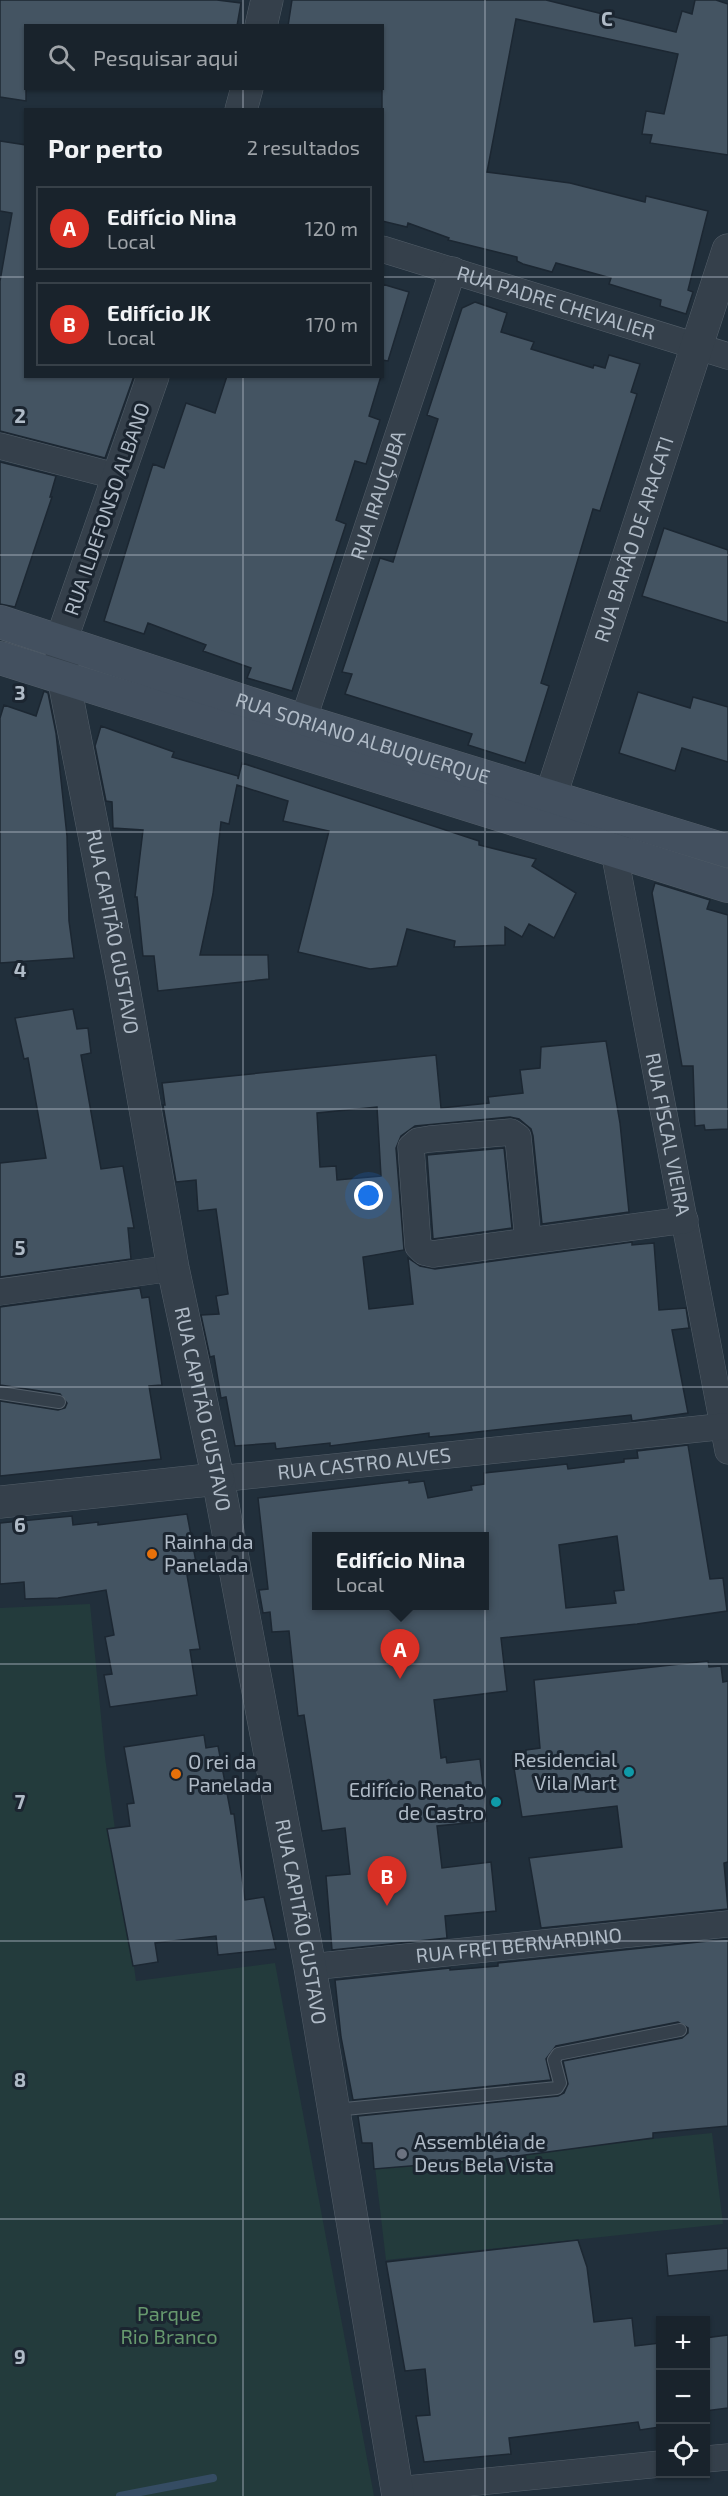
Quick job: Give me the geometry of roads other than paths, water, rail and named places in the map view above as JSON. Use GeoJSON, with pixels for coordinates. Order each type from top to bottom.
{"type":"FeatureCollection","features":[{"type":"Feature","properties":{"kind":"main road","name":"RUA SORIANO ALBUQUERQUE"},"geometry":{"type":"LineString","coordinates":[[0,622],[303,721],[728,851]]}},
{"type":"Feature","properties":{"kind":"main road","name":"RUA SORIANO ALBUQUERQUE"},"geometry":{"type":"LineString","coordinates":[[0,658],[728,886]]}},
{"type":"Feature","properties":{"kind":"street"},"geometry":{"type":"LineString","coordinates":[[261,24],[267,0]]}},
{"type":"Feature","properties":{"kind":"street"},"geometry":{"type":"LineString","coordinates":[[242,108],[246,90]]}},
{"type":"Feature","properties":{"kind":"street","name":"RUA PADRE CHEVALIER"},"geometry":{"type":"LineString","coordinates":[[384,250],[728,356]]}},
{"type":"Feature","properties":{"kind":"street","name":"RUA BARÃO DE ARACATI"},"geometry":{"type":"LineString","coordinates":[[540,828],[728,250]]}},
{"type":"Feature","properties":{"kind":"street","name":"RUA IRAUÇUBA"},"geometry":{"type":"LineString","coordinates":[[303,721],[453,270]]}},
{"type":"Feature","properties":{"kind":"street","name":"RUA ILDEFONSO ALBANO"},"geometry":{"type":"LineString","coordinates":[[61,641],[152,378]]}},
{"type":"Feature","properties":{"kind":"street"},"geometry":{"type":"LineString","coordinates":[[0,446],[119,477]]}},
{"type":"Feature","properties":{"kind":"street","name":"RUA CAPITÃO GUSTAVO"},"geometry":{"type":"LineString","coordinates":[[61,641],[63,676],[122,977],[173,1268],[218,1479],[310,1966],[336,2110],[398,2493]]}},
{"type":"Feature","properties":{"kind":"street","name":"RUA FISCAL VIEIRA"},"geometry":{"type":"LineString","coordinates":[[623,819],[614,851],[726,1435]]}},
{"type":"Feature","properties":{"kind":"street"},"geometry":{"type":"LineString","coordinates":[[528,1240],[518,1137],[511,1132],[418,1140],[411,1148],[418,1246],[424,1252],[433,1254],[685,1220]]}},
{"type":"Feature","properties":{"kind":"street"},"geometry":{"type":"LineString","coordinates":[[0,1292],[173,1268]]}},
{"type":"Feature","properties":{"kind":"street","name":"RUA CASTRO ALVES"},"geometry":{"type":"LineString","coordinates":[[0,1502],[218,1479],[726,1435]]}},
{"type":"Feature","properties":{"kind":"street","name":"RUA FREI BERNARDINO"},"geometry":{"type":"LineString","coordinates":[[310,1966],[728,1924]]}},
{"type":"Feature","properties":{"kind":"street"},"geometry":{"type":"LineString","coordinates":[[710,2459],[728,2457]]}},
{"type":"Feature","properties":{"kind":"street"},"geometry":{"type":"LineString","coordinates":[[398,2493],[656,2464]]}},
{"type":"Feature","properties":{"kind":"lane"},"geometry":{"type":"LineString","coordinates":[[0,1393],[59,1402]]}},
{"type":"Feature","properties":{"kind":"lane"},"geometry":{"type":"LineString","coordinates":[[336,2110],[557,2088],[561,2083],[554,2060],[558,2055],[680,2030]]}},
{"type":"Feature","properties":{"kind":"waterway"},"geometry":{"type":"LineString","coordinates":[[120,2496],[213,2478]]}},
{"type":"Feature","properties":{"kind":"place","name":"Rainha da Panelada"},"geometry":{"type":"Point","coordinates":[152,1554]}},
{"type":"Feature","properties":{"kind":"place","name":"Edifício Nina"},"geometry":{"type":"Point","coordinates":[400,1679]}},
{"type":"Feature","properties":{"kind":"place","name":"Residencial Vila Mart"},"geometry":{"type":"Point","coordinates":[629,1772]}},
{"type":"Feature","properties":{"kind":"place","name":"O rei da Panelada"},"geometry":{"type":"Point","coordinates":[176,1774]}},
{"type":"Feature","properties":{"kind":"place","name":"Edifício Renato de Castro"},"geometry":{"type":"Point","coordinates":[496,1802]}},
{"type":"Feature","properties":{"kind":"place","name":"Edifício JK"},"geometry":{"type":"Point","coordinates":[387,1906]}},
{"type":"Feature","properties":{"kind":"place","name":"Assembléia de Deus Bela Vista"},"geometry":{"type":"Point","coordinates":[402,2154]}},
{"type":"Feature","properties":{"kind":"park label","name":"Parque Rio Branco"},"geometry":{"type":"Point","coordinates":[169,2326]}}]}
